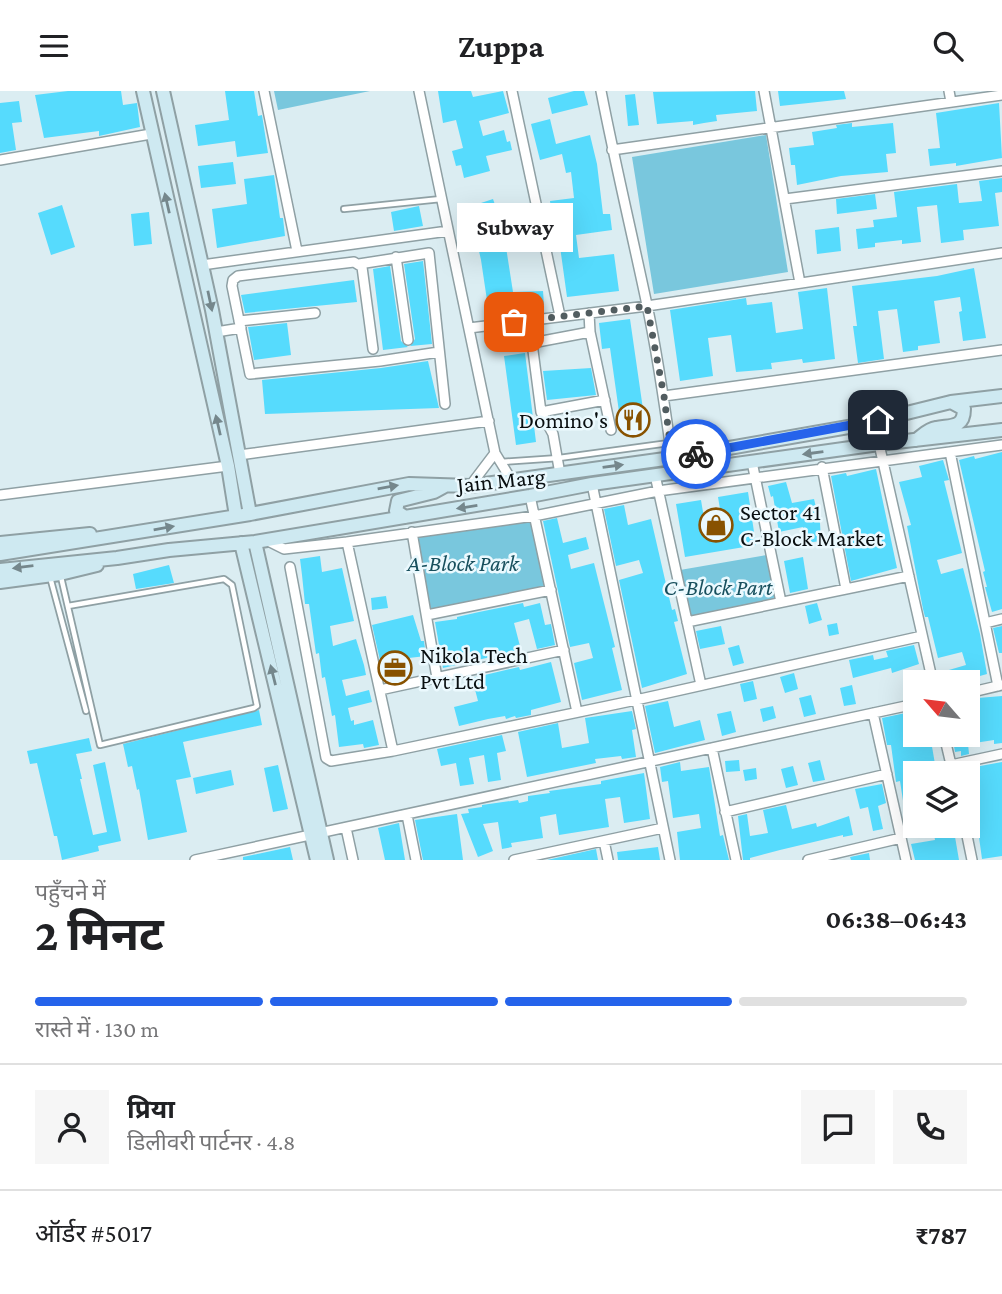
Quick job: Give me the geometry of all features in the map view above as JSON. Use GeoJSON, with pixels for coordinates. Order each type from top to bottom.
{"type":"FeatureCollection","features":[{"type":"Feature","properties":{"kind":"street"},"geometry":{"type":"LineString","coordinates":[[143,91],[228,466],[236,516]]}},
{"type":"Feature","properties":{"kind":"street"},"geometry":{"type":"LineString","coordinates":[[163,91],[216,332],[250,514]]}},
{"type":"Feature","properties":{"kind":"street"},"geometry":{"type":"LineString","coordinates":[[264,91],[297,251]]}},
{"type":"Feature","properties":{"kind":"street"},"geometry":{"type":"LineString","coordinates":[[419,91],[495,453],[512,481]]}},
{"type":"Feature","properties":{"kind":"street"},"geometry":{"type":"LineString","coordinates":[[512,91],[560,316]]}},
{"type":"Feature","properties":{"kind":"street"},"geometry":{"type":"LineString","coordinates":[[601,91],[647,306],[664,396],[672,458]]}},
{"type":"Feature","properties":{"kind":"street"},"geometry":{"type":"LineString","coordinates":[[764,91],[800,283]]}},
{"type":"Feature","properties":{"kind":"street"},"geometry":{"type":"LineString","coordinates":[[949,91],[951,102]]}},
{"type":"Feature","properties":{"kind":"street"},"geometry":{"type":"LineString","coordinates":[[612,150],[1002,95]]}},
{"type":"Feature","properties":{"kind":"street"},"geometry":{"type":"LineString","coordinates":[[0,160],[151,134]]}},
{"type":"Feature","properties":{"kind":"street"},"geometry":{"type":"LineString","coordinates":[[785,199],[1002,171]]}},
{"type":"Feature","properties":{"kind":"street"},"geometry":{"type":"LineString","coordinates":[[202,265],[448,231]]}},
{"type":"Feature","properties":{"kind":"street"},"geometry":{"type":"LineString","coordinates":[[439,352],[380,361],[250,374],[233,280],[238,277],[354,262],[359,264],[429,253],[445,404]]}},
{"type":"Feature","properties":{"kind":"street"},"geometry":{"type":"LineString","coordinates":[[469,328],[647,306],[1002,253]]}},
{"type":"Feature","properties":{"kind":"street"},"geometry":{"type":"LineString","coordinates":[[396,257],[408,340]]}},
{"type":"Feature","properties":{"kind":"street"},"geometry":{"type":"LineString","coordinates":[[359,264],[362,267],[373,349]]}},
{"type":"Feature","properties":{"kind":"street"},"geometry":{"type":"LineString","coordinates":[[216,332],[240,325],[315,313]]}},
{"type":"Feature","properties":{"kind":"street"},"geometry":{"type":"LineString","coordinates":[[589,313],[590,332],[611,430]]}},
{"type":"Feature","properties":{"kind":"street"},"geometry":{"type":"LineString","coordinates":[[560,474],[553,434],[541,412],[532,343],[590,332]]}},
{"type":"Feature","properties":{"kind":"street"},"geometry":{"type":"LineString","coordinates":[[664,396],[1002,350]]}},
{"type":"Feature","properties":{"kind":"street","name":"Jain Marg"},"geometry":{"type":"LineString","coordinates":[[0,554],[250,514],[409,484],[470,487],[672,458],[854,426],[951,402],[1002,396]]}},
{"type":"Feature","properties":{"kind":"street"},"geometry":{"type":"LineString","coordinates":[[541,412],[605,400]]}},
{"type":"Feature","properties":{"kind":"street"},"geometry":{"type":"LineString","coordinates":[[916,440],[934,428],[949,428],[960,424],[964,419],[964,409],[951,402]]}},
{"type":"Feature","properties":{"kind":"street"},"geometry":{"type":"LineString","coordinates":[[239,456],[489,421]]}},
{"type":"Feature","properties":{"kind":"street","name":"Jain Marg"},"geometry":{"type":"LineString","coordinates":[[0,570],[254,542],[592,484],[1002,429]]}},
{"type":"Feature","properties":{"kind":"street"},"geometry":{"type":"LineString","coordinates":[[879,444],[930,670]]}},
{"type":"Feature","properties":{"kind":"street"},"geometry":{"type":"LineString","coordinates":[[317,860],[316,834],[254,542],[284,549],[348,542],[534,516],[658,491],[1002,445]]}},
{"type":"Feature","properties":{"kind":"street"},"geometry":{"type":"LineString","coordinates":[[950,452],[1000,685],[980,689]]}},
{"type":"Feature","properties":{"kind":"street"},"geometry":{"type":"LineString","coordinates":[[470,487],[495,453]]}},
{"type":"Feature","properties":{"kind":"street"},"geometry":{"type":"LineString","coordinates":[[752,461],[781,602]]}},
{"type":"Feature","properties":{"kind":"street"},"geometry":{"type":"LineString","coordinates":[[0,495],[228,466]]}},
{"type":"Feature","properties":{"kind":"street"},"geometry":{"type":"LineString","coordinates":[[822,467],[846,589]]}},
{"type":"Feature","properties":{"kind":"street"},"geometry":{"type":"LineString","coordinates":[[655,475],[701,685]]}},
{"type":"Feature","properties":{"kind":"street"},"geometry":{"type":"LineString","coordinates":[[592,484],[670,860]]}},
{"type":"Feature","properties":{"kind":"street"},"geometry":{"type":"LineString","coordinates":[[405,517],[396,511],[398,501],[435,492],[446,485]]}},
{"type":"Feature","properties":{"kind":"street"},"geometry":{"type":"LineString","coordinates":[[530,496],[577,712]]}},
{"type":"Feature","properties":{"kind":"street"},"geometry":{"type":"LineString","coordinates":[[412,532],[437,678]]}},
{"type":"Feature","properties":{"kind":"street"},"geometry":{"type":"LineString","coordinates":[[0,543],[80,534],[129,534]]}},
{"type":"Feature","properties":{"kind":"street"},"geometry":{"type":"LineString","coordinates":[[348,542],[393,751]]}},
{"type":"Feature","properties":{"kind":"street"},"geometry":{"type":"LineString","coordinates":[[0,582],[89,568],[117,558]]}},
{"type":"Feature","properties":{"kind":"street"},"geometry":{"type":"LineString","coordinates":[[289,567],[326,758],[337,761],[636,700],[922,636]]}},
{"type":"Feature","properties":{"kind":"street"},"geometry":{"type":"LineString","coordinates":[[687,622],[909,576]]}},
{"type":"Feature","properties":{"kind":"street"},"geometry":{"type":"LineString","coordinates":[[427,615],[551,590]]}},
{"type":"Feature","properties":{"kind":"street"},"geometry":{"type":"LineString","coordinates":[[985,623],[1002,619]]}},
{"type":"Feature","properties":{"kind":"street"},"geometry":{"type":"LineString","coordinates":[[380,690],[564,650]]}},
{"type":"Feature","properties":{"kind":"street"},"geometry":{"type":"LineString","coordinates":[[195,860],[903,707]]}},
{"type":"Feature","properties":{"kind":"street"},"geometry":{"type":"LineString","coordinates":[[873,713],[906,860]]}},
{"type":"Feature","properties":{"kind":"street"},"geometry":{"type":"LineString","coordinates":[[712,748],[736,860]]}},
{"type":"Feature","properties":{"kind":"street"},"geometry":{"type":"LineString","coordinates":[[979,761],[1002,754]]}},
{"type":"Feature","properties":{"kind":"street"},"geometry":{"type":"LineString","coordinates":[[725,812],[887,773]]}},
{"type":"Feature","properties":{"kind":"street"},"geometry":{"type":"LineString","coordinates":[[407,814],[416,860]]}},
{"type":"Feature","properties":{"kind":"street"},"geometry":{"type":"LineString","coordinates":[[346,828],[353,860]]}},
{"type":"Feature","properties":{"kind":"street"},"geometry":{"type":"LineString","coordinates":[[514,860],[663,828]]}},
{"type":"Feature","properties":{"kind":"street"},"geometry":{"type":"LineString","coordinates":[[316,834],[327,860]]}},
{"type":"Feature","properties":{"kind":"street"},"geometry":{"type":"LineString","coordinates":[[808,860],[843,856],[901,838]]}},
{"type":"Feature","properties":{"kind":"street"},"geometry":{"type":"LineString","coordinates":[[967,838],[972,860]]}},
{"type":"Feature","properties":{"kind":"street"},"geometry":{"type":"LineString","coordinates":[[604,841],[608,860]]}},
{"type":"Feature","properties":{"kind":"lane"},"geometry":{"type":"LineString","coordinates":[[344,209],[442,199]]}},
{"type":"Feature","properties":{"kind":"lane"},"geometry":{"type":"LineString","coordinates":[[501,462],[559,458],[670,442]]}},
{"type":"Feature","properties":{"kind":"lane"},"geometry":{"type":"LineString","coordinates":[[55,574],[68,606],[100,745],[257,706],[229,581],[224,579],[68,606]]}},
{"type":"Feature","properties":{"kind":"lane"},"geometry":{"type":"LineString","coordinates":[[55,574],[86,711]]}},
{"type":"Feature","properties":{"kind":"green space"},"geometry":{"type":"Polygon","coordinates":[[[274,91],[370,91],[278,110],[274,91]]]}},
{"type":"Feature","properties":{"kind":"green space"},"geometry":{"type":"Polygon","coordinates":[[[766,135],[788,272],[654,294],[632,157],[766,135]]]}},
{"type":"Feature","properties":{"kind":"green space","name":"A-Block Park"},"geometry":{"type":"Polygon","coordinates":[[[529,511],[548,589],[429,612],[414,528],[529,511]]]}},
{"type":"Feature","properties":{"kind":"green space","name":"C-Block Part"},"geometry":{"type":"Polygon","coordinates":[[[767,555],[778,601],[690,617],[680,570],[767,555]]]}},
{"type":"Feature","properties":{"kind":"building"},"geometry":{"type":"Polygon","coordinates":[[[68,91],[121,91],[123,105],[137,103],[140,127],[99,136],[99,131],[44,138],[35,95],[68,91]]]}},
{"type":"Feature","properties":{"kind":"building"},"geometry":{"type":"Polygon","coordinates":[[[225,91],[254,91],[258,116],[262,115],[268,153],[237,157],[235,141],[198,146],[195,125],[229,120],[225,91]]]}},
{"type":"Feature","properties":{"kind":"building"},"geometry":{"type":"Polygon","coordinates":[[[438,91],[471,91],[473,97],[503,91],[509,113],[479,121],[483,136],[504,130],[512,150],[486,156],[490,171],[464,178],[461,165],[456,166],[452,151],[463,148],[456,120],[443,123],[438,91]]]}},
{"type":"Feature","properties":{"kind":"building"},"geometry":{"type":"Polygon","coordinates":[[[584,91],[588,105],[552,114],[548,98],[584,91]]]}},
{"type":"Feature","properties":{"kind":"building"},"geometry":{"type":"Polygon","coordinates":[[[755,91],[757,111],[716,115],[717,121],[693,125],[693,121],[657,124],[653,92],[755,91]]]}},
{"type":"Feature","properties":{"kind":"building"},"geometry":{"type":"Polygon","coordinates":[[[778,91],[844,91],[846,99],[780,106],[778,91]]]}},
{"type":"Feature","properties":{"kind":"building"},"geometry":{"type":"Polygon","coordinates":[[[635,94],[639,125],[628,126],[625,95],[635,94]]]}},
{"type":"Feature","properties":{"kind":"building"},"geometry":{"type":"Polygon","coordinates":[[[19,101],[22,122],[12,123],[16,150],[0,153],[0,103],[19,101]]]}},
{"type":"Feature","properties":{"kind":"building"},"geometry":{"type":"Polygon","coordinates":[[[999,103],[1002,158],[956,166],[956,163],[930,166],[928,149],[940,148],[936,113],[999,103]]]}},
{"type":"Feature","properties":{"kind":"building"},"geometry":{"type":"Polygon","coordinates":[[[550,119],[556,144],[590,135],[597,164],[603,214],[610,214],[612,230],[576,235],[579,258],[614,254],[619,291],[567,297],[558,232],[554,233],[550,201],[574,198],[571,172],[566,173],[562,154],[540,160],[531,124],[550,119]]]}},
{"type":"Feature","properties":{"kind":"building"},"geometry":{"type":"Polygon","coordinates":[[[852,123],[852,127],[893,123],[896,153],[886,154],[888,172],[841,176],[797,185],[795,165],[791,165],[789,148],[814,145],[812,132],[852,123]]]}},
{"type":"Feature","properties":{"kind":"building"},"geometry":{"type":"Polygon","coordinates":[[[233,162],[236,184],[201,188],[198,166],[233,162]]]}},
{"type":"Feature","properties":{"kind":"building"},"geometry":{"type":"Polygon","coordinates":[[[274,175],[285,236],[217,248],[212,209],[247,204],[244,179],[274,175]]]}},
{"type":"Feature","properties":{"kind":"building"},"geometry":{"type":"Polygon","coordinates":[[[1002,178],[1002,192],[995,193],[999,226],[963,230],[964,240],[941,243],[937,205],[917,207],[921,242],[902,244],[902,240],[875,243],[875,247],[858,249],[856,229],[874,227],[873,220],[897,217],[894,192],[957,184],[959,203],[982,201],[979,181],[1002,178]]]}},
{"type":"Feature","properties":{"kind":"building"},"geometry":{"type":"Polygon","coordinates":[[[875,194],[877,209],[837,214],[836,199],[875,194]]]}},
{"type":"Feature","properties":{"kind":"building"},"geometry":{"type":"Polygon","coordinates":[[[493,199],[503,228],[513,292],[543,291],[544,305],[523,306],[522,302],[488,307],[469,207],[493,199]]]}},
{"type":"Feature","properties":{"kind":"building"},"geometry":{"type":"Polygon","coordinates":[[[62,205],[75,247],[51,255],[38,213],[62,205]]]}},
{"type":"Feature","properties":{"kind":"building"},"geometry":{"type":"Polygon","coordinates":[[[419,206],[423,226],[394,231],[391,212],[419,206]]]}},
{"type":"Feature","properties":{"kind":"building"},"geometry":{"type":"Polygon","coordinates":[[[149,212],[152,244],[134,246],[131,214],[149,212]]]}},
{"type":"Feature","properties":{"kind":"building"},"geometry":{"type":"Polygon","coordinates":[[[839,227],[841,251],[817,254],[815,230],[839,227]]]}},
{"type":"Feature","properties":{"kind":"building"},"geometry":{"type":"Polygon","coordinates":[[[423,261],[432,344],[410,346],[415,339],[404,264],[423,261]]]}},
{"type":"Feature","properties":{"kind":"building"},"geometry":{"type":"Polygon","coordinates":[[[390,266],[401,341],[408,347],[383,350],[373,269],[390,266]]]}},
{"type":"Feature","properties":{"kind":"building"},"geometry":{"type":"Polygon","coordinates":[[[974,268],[986,338],[963,341],[960,297],[934,301],[940,343],[918,346],[918,350],[903,352],[897,309],[878,311],[884,359],[858,363],[853,326],[857,326],[852,286],[937,276],[974,268]]]}},
{"type":"Feature","properties":{"kind":"building"},"geometry":{"type":"Polygon","coordinates":[[[354,280],[357,302],[245,313],[241,295],[354,280]]]}},
{"type":"Feature","properties":{"kind":"building"},"geometry":{"type":"Polygon","coordinates":[[[827,288],[835,359],[771,363],[772,369],[736,372],[731,335],[708,338],[713,376],[680,381],[670,310],[746,298],[747,305],[772,302],[776,333],[803,329],[798,292],[827,288]]]}},
{"type":"Feature","properties":{"kind":"building"},"geometry":{"type":"Polygon","coordinates":[[[630,319],[645,423],[621,426],[610,348],[602,349],[599,323],[630,319]]]}},
{"type":"Feature","properties":{"kind":"building"},"geometry":{"type":"Polygon","coordinates":[[[287,323],[291,355],[254,360],[248,327],[287,323]]]}},
{"type":"Feature","properties":{"kind":"building"},"geometry":{"type":"Polygon","coordinates":[[[525,353],[536,442],[516,445],[504,356],[525,353]]]}},
{"type":"Feature","properties":{"kind":"building"},"geometry":{"type":"Polygon","coordinates":[[[428,361],[439,408],[265,414],[262,380],[428,361]]]}},
{"type":"Feature","properties":{"kind":"building"},"geometry":{"type":"Polygon","coordinates":[[[591,368],[596,395],[547,400],[543,371],[591,368]]]}},
{"type":"Feature","properties":{"kind":"building"},"geometry":{"type":"Polygon","coordinates":[[[1002,452],[1002,609],[992,612],[959,460],[1002,452]]]}},
{"type":"Feature","properties":{"kind":"building"},"geometry":{"type":"Polygon","coordinates":[[[943,460],[949,480],[944,481],[962,553],[937,560],[941,574],[963,568],[987,674],[980,676],[980,670],[949,670],[966,665],[962,652],[938,658],[928,617],[925,617],[923,609],[907,526],[911,525],[899,482],[922,477],[919,466],[943,460]]]}},
{"type":"Feature","properties":{"kind":"building"},"geometry":{"type":"Polygon","coordinates":[[[876,469],[897,568],[851,581],[831,476],[846,473],[847,476],[876,469]]]}},
{"type":"Feature","properties":{"kind":"building"},"geometry":{"type":"Polygon","coordinates":[[[786,482],[792,503],[814,499],[821,541],[805,543],[803,527],[779,532],[773,496],[771,497],[768,486],[786,482]]]}},
{"type":"Feature","properties":{"kind":"building"},"geometry":{"type":"Polygon","coordinates":[[[748,492],[756,545],[685,557],[676,504],[701,500],[707,536],[724,533],[718,497],[748,492]]]}},
{"type":"Feature","properties":{"kind":"building"},"geometry":{"type":"Polygon","coordinates":[[[624,505],[628,525],[651,519],[672,610],[675,609],[678,621],[674,622],[687,674],[642,688],[619,580],[643,573],[639,560],[616,566],[604,509],[624,505]]]}},
{"type":"Feature","properties":{"kind":"building"},"geometry":{"type":"Polygon","coordinates":[[[557,518],[563,543],[586,537],[589,549],[568,555],[571,569],[594,563],[615,647],[612,648],[622,690],[582,700],[574,663],[593,658],[589,643],[570,647],[543,521],[557,518]]]}},
{"type":"Feature","properties":{"kind":"building"},"geometry":{"type":"Polygon","coordinates":[[[320,556],[322,572],[342,568],[354,621],[330,626],[333,646],[356,639],[366,675],[342,680],[346,696],[369,690],[372,702],[348,708],[351,721],[354,720],[354,725],[373,720],[379,745],[364,748],[363,744],[339,747],[335,715],[332,716],[325,677],[322,678],[319,653],[316,654],[309,604],[305,604],[300,559],[320,556]]]}},
{"type":"Feature","properties":{"kind":"building"},"geometry":{"type":"Polygon","coordinates":[[[803,557],[808,589],[790,593],[784,561],[803,557]]]}},
{"type":"Feature","properties":{"kind":"building"},"geometry":{"type":"Polygon","coordinates":[[[169,565],[174,583],[136,589],[133,574],[169,565]]]}},
{"type":"Feature","properties":{"kind":"building"},"geometry":{"type":"Polygon","coordinates":[[[386,596],[388,608],[372,610],[371,598],[386,596]]]}},
{"type":"Feature","properties":{"kind":"building"},"geometry":{"type":"Polygon","coordinates":[[[523,603],[524,607],[540,603],[545,625],[551,624],[555,645],[537,649],[529,619],[514,623],[521,650],[443,668],[435,622],[523,603]]]}},
{"type":"Feature","properties":{"kind":"building"},"geometry":{"type":"Polygon","coordinates":[[[817,603],[822,620],[809,624],[805,606],[817,603]]]}},
{"type":"Feature","properties":{"kind":"building"},"geometry":{"type":"Polygon","coordinates":[[[413,615],[421,641],[424,641],[426,656],[400,659],[403,674],[384,678],[372,625],[413,615]]]}},
{"type":"Feature","properties":{"kind":"building"},"geometry":{"type":"Polygon","coordinates":[[[837,623],[839,634],[829,636],[827,625],[837,623]]]}},
{"type":"Feature","properties":{"kind":"building"},"geometry":{"type":"Polygon","coordinates":[[[721,626],[725,644],[700,649],[696,631],[721,626]]]}},
{"type":"Feature","properties":{"kind":"building"},"geometry":{"type":"Polygon","coordinates":[[[1002,626],[1002,653],[999,653],[993,628],[1002,626]]]}},
{"type":"Feature","properties":{"kind":"building"},"geometry":{"type":"Polygon","coordinates":[[[739,645],[744,663],[733,666],[728,648],[739,645]]]}},
{"type":"Feature","properties":{"kind":"building"},"geometry":{"type":"Polygon","coordinates":[[[914,645],[919,664],[892,673],[891,668],[853,678],[849,660],[873,655],[874,660],[888,657],[886,651],[914,645]]]}},
{"type":"Feature","properties":{"kind":"building"},"geometry":{"type":"Polygon","coordinates":[[[551,662],[561,702],[531,710],[531,715],[506,719],[505,716],[459,726],[454,707],[478,701],[472,678],[551,662]]]}},
{"type":"Feature","properties":{"kind":"building"},"geometry":{"type":"Polygon","coordinates":[[[794,673],[798,689],[785,693],[780,677],[794,673]]]}},
{"type":"Feature","properties":{"kind":"building"},"geometry":{"type":"Polygon","coordinates":[[[753,681],[757,699],[744,702],[740,684],[753,681]]]}},
{"type":"Feature","properties":{"kind":"building"},"geometry":{"type":"Polygon","coordinates":[[[852,685],[856,704],[844,706],[840,688],[852,685]]]}},
{"type":"Feature","properties":{"kind":"building"},"geometry":{"type":"Polygon","coordinates":[[[811,695],[816,714],[804,717],[799,698],[811,695]]]}},
{"type":"Feature","properties":{"kind":"building"},"geometry":{"type":"Polygon","coordinates":[[[1002,696],[1002,743],[994,744],[994,740],[980,742],[980,698],[1002,696]]]}},
{"type":"Feature","properties":{"kind":"building"},"geometry":{"type":"Polygon","coordinates":[[[668,701],[674,727],[700,720],[705,740],[655,753],[645,706],[668,701]]]}},
{"type":"Feature","properties":{"kind":"building"},"geometry":{"type":"Polygon","coordinates":[[[773,706],[776,718],[763,722],[760,709],[773,706]]]}},
{"type":"Feature","properties":{"kind":"building"},"geometry":{"type":"Polygon","coordinates":[[[259,710],[262,725],[183,742],[191,777],[176,780],[187,832],[148,840],[139,789],[137,790],[132,766],[128,767],[123,744],[259,710]]]}},
{"type":"Feature","properties":{"kind":"building"},"geometry":{"type":"Polygon","coordinates":[[[632,711],[636,729],[632,730],[636,757],[595,759],[596,763],[527,777],[518,732],[558,723],[562,748],[589,743],[585,718],[632,711]]]}},
{"type":"Feature","properties":{"kind":"building"},"geometry":{"type":"Polygon","coordinates":[[[731,711],[736,732],[722,736],[717,714],[731,711]]]}},
{"type":"Feature","properties":{"kind":"building"},"geometry":{"type":"Polygon","coordinates":[[[903,714],[903,747],[932,747],[934,761],[903,761],[903,801],[900,781],[896,782],[891,745],[887,745],[882,718],[903,714]]]}},
{"type":"Feature","properties":{"kind":"building"},"geometry":{"type":"Polygon","coordinates":[[[502,735],[506,751],[497,753],[501,780],[488,782],[484,755],[469,758],[474,784],[460,786],[456,763],[441,766],[437,749],[502,735]]]}},
{"type":"Feature","properties":{"kind":"building"},"geometry":{"type":"Polygon","coordinates":[[[89,738],[92,751],[76,754],[93,835],[107,832],[93,765],[105,762],[121,841],[98,846],[99,851],[62,860],[37,763],[30,764],[27,751],[89,738]]]}},
{"type":"Feature","properties":{"kind":"building"},"geometry":{"type":"Polygon","coordinates":[[[954,747],[968,747],[969,754],[961,756],[961,751],[955,752],[954,747]]]}},
{"type":"Feature","properties":{"kind":"building"},"geometry":{"type":"Polygon","coordinates":[[[739,760],[740,771],[726,772],[725,761],[739,760]]]}},
{"type":"Feature","properties":{"kind":"building"},"geometry":{"type":"Polygon","coordinates":[[[820,760],[825,780],[813,782],[808,763],[820,760]]]}},
{"type":"Feature","properties":{"kind":"building"},"geometry":{"type":"Polygon","coordinates":[[[680,762],[681,771],[709,767],[720,836],[723,835],[729,860],[680,860],[677,832],[701,828],[699,814],[673,818],[668,781],[662,782],[660,767],[680,762]]]}},
{"type":"Feature","properties":{"kind":"building"},"geometry":{"type":"Polygon","coordinates":[[[1002,762],[1002,856],[982,859],[979,838],[980,766],[1002,762]]]}},
{"type":"Feature","properties":{"kind":"building"},"geometry":{"type":"Polygon","coordinates":[[[278,765],[288,809],[273,812],[264,768],[278,765]]]}},
{"type":"Feature","properties":{"kind":"building"},"geometry":{"type":"Polygon","coordinates":[[[793,766],[798,785],[786,788],[781,769],[793,766]]]}},
{"type":"Feature","properties":{"kind":"building"},"geometry":{"type":"Polygon","coordinates":[[[756,768],[757,779],[745,781],[743,770],[756,768]]]}},
{"type":"Feature","properties":{"kind":"building"},"geometry":{"type":"Polygon","coordinates":[[[231,770],[234,785],[196,794],[193,778],[231,770]]]}},
{"type":"Feature","properties":{"kind":"building"},"geometry":{"type":"Polygon","coordinates":[[[644,773],[650,819],[624,823],[620,797],[605,799],[609,827],[559,835],[556,814],[540,817],[543,838],[511,843],[512,847],[502,849],[498,822],[483,824],[493,851],[478,857],[461,814],[469,813],[468,809],[482,805],[518,800],[519,803],[528,801],[528,796],[601,784],[601,781],[644,773]]]}},
{"type":"Feature","properties":{"kind":"building"},"geometry":{"type":"Polygon","coordinates":[[[882,784],[886,803],[878,806],[883,829],[873,831],[868,807],[860,809],[855,789],[882,784]]]}},
{"type":"Feature","properties":{"kind":"building"},"geometry":{"type":"Polygon","coordinates":[[[786,805],[792,829],[816,823],[817,827],[849,816],[853,835],[843,835],[743,860],[738,816],[747,814],[750,836],[768,833],[763,810],[786,805]]]}},
{"type":"Feature","properties":{"kind":"building"},"geometry":{"type":"Polygon","coordinates":[[[457,814],[463,860],[423,860],[415,820],[457,814]]]}},
{"type":"Feature","properties":{"kind":"building"},"geometry":{"type":"Polygon","coordinates":[[[399,823],[405,860],[385,860],[378,828],[399,823]]]}},
{"type":"Feature","properties":{"kind":"building"},"geometry":{"type":"Polygon","coordinates":[[[955,838],[959,860],[915,860],[911,844],[955,838]]]}},
{"type":"Feature","properties":{"kind":"building"},"geometry":{"type":"Polygon","coordinates":[[[290,847],[293,860],[243,860],[243,857],[290,847]]]}},
{"type":"Feature","properties":{"kind":"building"},"geometry":{"type":"Polygon","coordinates":[[[658,847],[660,860],[618,860],[617,852],[658,847]]]}},
{"type":"Feature","properties":{"kind":"building"},"geometry":{"type":"Polygon","coordinates":[[[596,849],[598,860],[547,860],[596,849]]]}},
{"type":"Feature","properties":{"kind":"building"},"geometry":{"type":"Polygon","coordinates":[[[869,853],[870,860],[851,860],[850,857],[869,853]]]}},
{"type":"Feature","properties":{"kind":"way so far"},"geometry":{"type":"LineString","coordinates":[[514,322],[647,306],[664,396],[672,458],[696,454]]}},
{"type":"Feature","properties":{"kind":"place","name":"Subway"},"geometry":{"type":"Point","coordinates":[514,322]}},
{"type":"Feature","properties":{"kind":"place","name":"Domino's"},"geometry":{"type":"Point","coordinates":[633,420]}},
{"type":"Feature","properties":{"kind":"place","name":"Sector 41 C-Block Market"},"geometry":{"type":"Point","coordinates":[716,525]}},
{"type":"Feature","properties":{"kind":"place","name":"Nikola Tech Pvt Ltd"},"geometry":{"type":"Point","coordinates":[395,668]}},
{"type":"Feature","properties":{"kind":"route"},"geometry":{"type":"LineString","coordinates":[[696,454],[878,420]]}}]}
